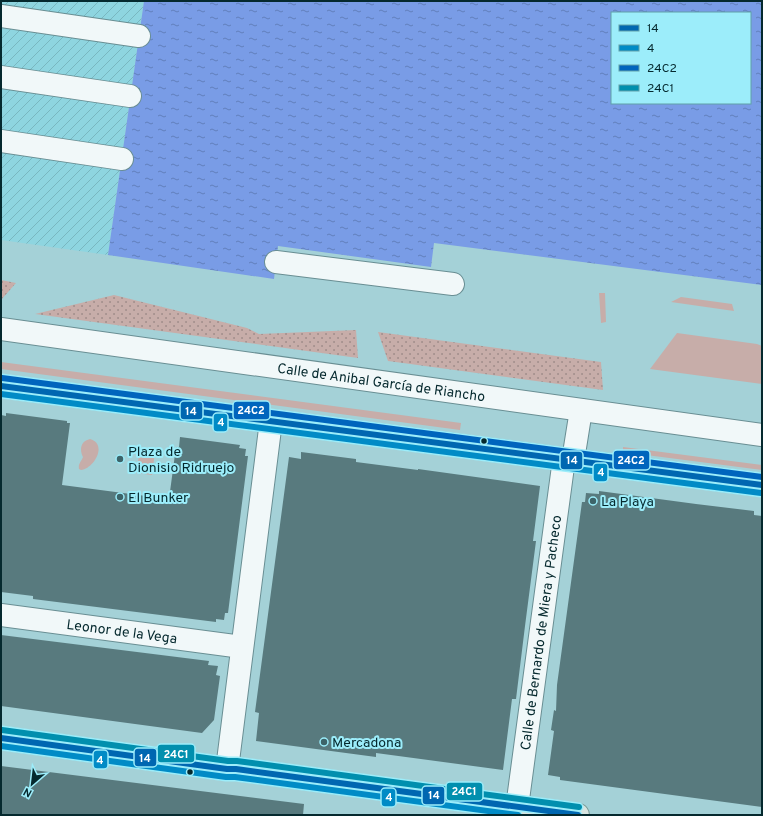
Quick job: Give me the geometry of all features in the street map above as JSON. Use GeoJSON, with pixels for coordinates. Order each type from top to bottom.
{"type":"FeatureCollection","features":[{"type":"Feature","properties":{"kind":"main road"},"geometry":{"type":"LineString","coordinates":[[1,386],[762,485]]}},
{"type":"Feature","properties":{"kind":"main road"},"geometry":{"type":"LineString","coordinates":[[1,738],[578,815]]}},
{"type":"Feature","properties":{"kind":"street"},"geometry":{"type":"LineString","coordinates":[[1,16],[139,36]]}},
{"type":"Feature","properties":{"kind":"street"},"geometry":{"type":"LineString","coordinates":[[1,77],[130,96]]}},
{"type":"Feature","properties":{"kind":"street"},"geometry":{"type":"LineString","coordinates":[[1,141],[122,159]]}},
{"type":"Feature","properties":{"kind":"street"},"geometry":{"type":"LineString","coordinates":[[276,262],[453,284]]}},
{"type":"Feature","properties":{"kind":"street","name":"Calle de Anibal García de Riancho"},"geometry":{"type":"LineString","coordinates":[[1,329],[762,436]]}},
{"type":"Feature","properties":{"kind":"street","name":"Calle de Bernardo de Miera y Pacheco"},"geometry":{"type":"LineString","coordinates":[[517,807],[569,460],[581,410]]}},
{"type":"Feature","properties":{"kind":"street"},"geometry":{"type":"LineString","coordinates":[[227,769],[272,421]]}},
{"type":"Feature","properties":{"kind":"street","name":"Leonor de la Vega"},"geometry":{"type":"LineString","coordinates":[[1,615],[242,647]]}},
{"type":"Feature","properties":{"kind":"shaded area"},"geometry":{"type":"Polygon","coordinates":[[[1,1],[144,1],[108,255],[1,240],[1,1]]]}},
{"type":"Feature","properties":{"kind":"shaded area"},"geometry":{"type":"Polygon","coordinates":[[[1,280],[16,283],[1,300],[1,280]]]}},
{"type":"Feature","properties":{"kind":"shaded area"},"geometry":{"type":"Polygon","coordinates":[[[599,293],[605,293],[606,322],[601,323],[599,293]]]}},
{"type":"Feature","properties":{"kind":"shaded area"},"geometry":{"type":"Polygon","coordinates":[[[114,295],[247,328],[259,334],[356,330],[358,358],[35,314],[114,295]]]}},
{"type":"Feature","properties":{"kind":"shaded area"},"geometry":{"type":"Polygon","coordinates":[[[681,297],[732,304],[734,311],[671,302],[681,297]]]}},
{"type":"Feature","properties":{"kind":"shaded area"},"geometry":{"type":"Polygon","coordinates":[[[378,332],[601,362],[603,390],[388,361],[378,332]]]}},
{"type":"Feature","properties":{"kind":"shaded area"},"geometry":{"type":"Polygon","coordinates":[[[677,333],[757,344],[762,346],[762,384],[650,369],[677,333]]]}},
{"type":"Feature","properties":{"kind":"shaded area"},"geometry":{"type":"Polygon","coordinates":[[[1,362],[461,423],[460,430],[1,369],[1,362]]]}},
{"type":"Feature","properties":{"kind":"shaded area"},"geometry":{"type":"Polygon","coordinates":[[[90,439],[98,446],[97,456],[86,469],[81,470],[79,469],[79,464],[83,457],[81,448],[83,443],[90,439]]]}},
{"type":"Feature","properties":{"kind":"shaded area"},"geometry":{"type":"Polygon","coordinates":[[[623,447],[762,465],[762,470],[623,452],[623,447]]]}},
{"type":"Feature","properties":{"kind":"shaded area"},"geometry":{"type":"Polygon","coordinates":[[[140,450],[155,452],[152,475],[136,473],[140,450]]]}},
{"type":"Feature","properties":{"kind":"water"},"geometry":{"type":"Polygon","coordinates":[[[144,1],[762,1],[762,285],[434,243],[431,267],[278,246],[274,279],[108,255],[144,1]]]}},
{"type":"Feature","properties":{"kind":"building"},"geometry":{"type":"Polygon","coordinates":[[[6,413],[67,421],[67,423],[70,423],[62,485],[169,499],[176,447],[179,447],[180,437],[240,445],[239,448],[246,449],[245,456],[248,456],[228,613],[225,613],[224,620],[216,619],[216,622],[33,599],[33,596],[1,592],[1,415],[6,416],[6,413]]]}},
{"type":"Feature","properties":{"kind":"building"},"geometry":{"type":"Polygon","coordinates":[[[301,452],[356,459],[356,462],[540,486],[533,541],[536,541],[516,699],[512,699],[503,770],[376,753],[376,757],[256,741],[259,713],[255,712],[289,457],[301,459],[301,452]]]}},
{"type":"Feature","properties":{"kind":"building"},"geometry":{"type":"Polygon","coordinates":[[[599,491],[754,511],[754,515],[762,516],[762,807],[560,780],[560,777],[548,775],[554,731],[551,730],[554,710],[556,711],[557,685],[582,502],[585,502],[586,493],[599,494],[599,491]]]}},
{"type":"Feature","properties":{"kind":"building"},"geometry":{"type":"Polygon","coordinates":[[[1,635],[209,661],[208,665],[218,666],[216,675],[220,676],[214,720],[202,733],[1,706],[1,635]]]}},
{"type":"Feature","properties":{"kind":"building"},"geometry":{"type":"Polygon","coordinates":[[[1,766],[304,804],[303,815],[1,815],[1,766]]]}},
{"type":"Feature","properties":{"kind":"transit line","name":"24C2"},"geometry":{"type":"LineString","coordinates":[[2,378],[762,477]]}},
{"type":"Feature","properties":{"kind":"transit line","name":"14"},"geometry":{"type":"LineString","coordinates":[[1,386],[762,485]]}},
{"type":"Feature","properties":{"kind":"transit line","name":"4"},"geometry":{"type":"LineString","coordinates":[[1,394],[761,493]]}},
{"type":"Feature","properties":{"kind":"transit line","name":"24C1"},"geometry":{"type":"LineString","coordinates":[[2,730],[579,807]]}},
{"type":"Feature","properties":{"kind":"transit line","name":"14"},"geometry":{"type":"LineString","coordinates":[[1,738],[578,815]]}},
{"type":"Feature","properties":{"kind":"transit line","name":"4"},"geometry":{"type":"LineString","coordinates":[[1,746],[518,815]]}},
{"type":"Feature","properties":{"kind":"place","name":"Plaza de Dionisio Ridruejo"},"geometry":{"type":"Point","coordinates":[120,459]}},
{"type":"Feature","properties":{"kind":"place","name":"El Bunker"},"geometry":{"type":"Point","coordinates":[120,497]}},
{"type":"Feature","properties":{"kind":"place","name":"La Playa"},"geometry":{"type":"Point","coordinates":[593,501]}},
{"type":"Feature","properties":{"kind":"place","name":"Mercadona"},"geometry":{"type":"Point","coordinates":[324,742]}}]}
